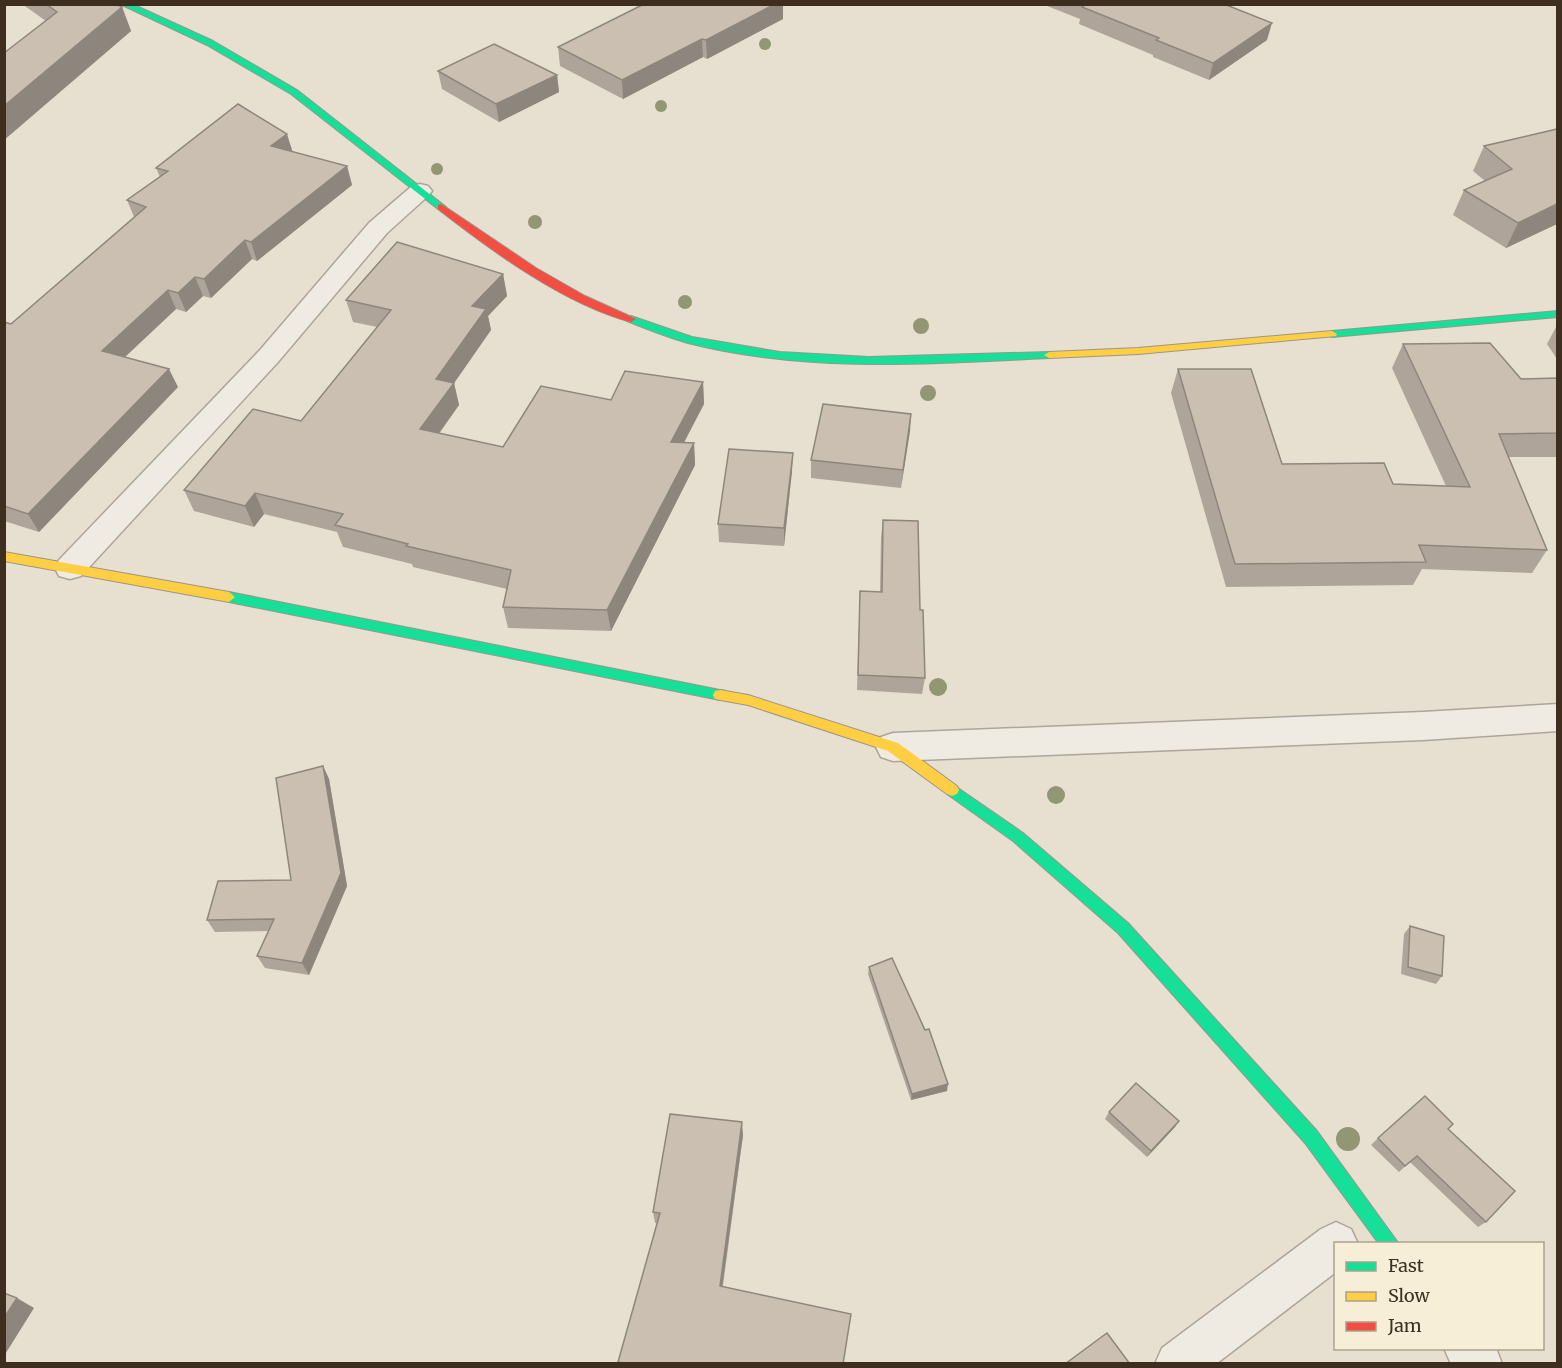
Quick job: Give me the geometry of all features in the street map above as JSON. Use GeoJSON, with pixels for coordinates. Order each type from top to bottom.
{"type":"FeatureCollection","features":[{"type":"Feature","properties":{"kind":"street"},"geometry":{"type":"LineString","coordinates":[[124,4],[210,43],[294,92],[485,242],[603,309],[690,340],[791,358],[876,362],[1138,351],[1557,314]]}},
{"type":"Feature","properties":{"kind":"street"},"geometry":{"type":"LineString","coordinates":[[70,568],[269,356],[378,228],[420,191]]}},
{"type":"Feature","properties":{"kind":"street"},"geometry":{"type":"LineString","coordinates":[[5,558],[204,592],[748,700],[893,747],[1018,837],[1123,928],[1311,1137],[1380,1230],[1342,1242]]}},
{"type":"Feature","properties":{"kind":"street"},"geometry":{"type":"LineString","coordinates":[[893,747],[1423,726],[1557,717]]}},
{"type":"Feature","properties":{"kind":"street"},"geometry":{"type":"LineString","coordinates":[[1178,1364],[1334,1246]]}},
{"type":"Feature","properties":{"kind":"street"},"geometry":{"type":"LineString","coordinates":[[1468,1350],[1479,1364]]}},
{"type":"Feature","properties":{"kind":"building"},"geometry":{"type":"Polygon","coordinates":[[[46,4],[116,4],[122,7],[4,106],[4,53],[57,12],[46,4]]]}},
{"type":"Feature","properties":{"kind":"building"},"geometry":{"type":"Polygon","coordinates":[[[644,4],[775,4],[622,80],[558,47],[644,4]]]}},
{"type":"Feature","properties":{"kind":"building"},"geometry":{"type":"Polygon","coordinates":[[[1086,4],[1224,4],[1272,23],[1213,63],[1082,7],[1086,4]]]}},
{"type":"Feature","properties":{"kind":"building"},"geometry":{"type":"Polygon","coordinates":[[[494,44],[557,75],[496,104],[438,71],[494,44]]]}},
{"type":"Feature","properties":{"kind":"building"},"geometry":{"type":"Polygon","coordinates":[[[238,104],[287,134],[271,146],[347,166],[251,242],[245,240],[204,279],[195,277],[178,293],[168,290],[102,351],[169,369],[28,514],[4,506],[4,322],[11,324],[146,207],[127,200],[168,171],[156,168],[238,104]]]}},
{"type":"Feature","properties":{"kind":"building"},"geometry":{"type":"Polygon","coordinates":[[[1557,129],[1557,204],[1518,223],[1464,190],[1512,169],[1484,146],[1557,129]]]}},
{"type":"Feature","properties":{"kind":"building"},"geometry":{"type":"Polygon","coordinates":[[[397,242],[503,274],[472,306],[486,309],[436,379],[454,383],[420,429],[503,447],[541,386],[611,400],[625,371],[703,382],[671,442],[694,443],[607,610],[503,607],[511,570],[406,546],[408,544],[335,525],[343,514],[255,493],[245,506],[184,490],[253,409],[301,421],[391,310],[346,300],[397,242]]]}},
{"type":"Feature","properties":{"kind":"building"},"geometry":{"type":"Polygon","coordinates":[[[1490,343],[1521,379],[1557,378],[1557,433],[1499,434],[1547,550],[1419,545],[1426,562],[1235,564],[1178,369],[1251,369],[1282,464],[1384,463],[1393,484],[1470,487],[1403,344],[1490,343]]]}},
{"type":"Feature","properties":{"kind":"building"},"geometry":{"type":"Polygon","coordinates":[[[823,404],[911,414],[903,470],[811,460],[823,404]]]}},
{"type":"Feature","properties":{"kind":"building"},"geometry":{"type":"Polygon","coordinates":[[[729,449],[793,453],[784,528],[718,524],[729,449]]]}},
{"type":"Feature","properties":{"kind":"building"},"geometry":{"type":"Polygon","coordinates":[[[883,520],[918,521],[920,610],[923,610],[925,678],[858,675],[860,591],[882,592],[883,520]]]}},
{"type":"Feature","properties":{"kind":"building"},"geometry":{"type":"Polygon","coordinates":[[[323,766],[341,873],[302,963],[257,956],[274,919],[207,920],[218,881],[291,880],[276,778],[323,766]]]}},
{"type":"Feature","properties":{"kind":"building"},"geometry":{"type":"Polygon","coordinates":[[[1410,926],[1444,936],[1442,976],[1408,967],[1410,926]]]}},
{"type":"Feature","properties":{"kind":"building"},"geometry":{"type":"Polygon","coordinates":[[[892,958],[925,1030],[929,1029],[948,1084],[912,1094],[869,967],[892,958]]]}},
{"type":"Feature","properties":{"kind":"building"},"geometry":{"type":"Polygon","coordinates":[[[1136,1083],[1179,1121],[1151,1151],[1109,1112],[1136,1083]]]}},
{"type":"Feature","properties":{"kind":"building"},"geometry":{"type":"Polygon","coordinates":[[[1425,1096],[1453,1124],[1448,1129],[1515,1191],[1486,1222],[1417,1156],[1405,1166],[1378,1138],[1425,1096]]]}},
{"type":"Feature","properties":{"kind":"building"},"geometry":{"type":"Polygon","coordinates":[[[670,1114],[742,1122],[720,1286],[851,1314],[843,1364],[627,1364],[618,1362],[660,1213],[653,1212],[670,1114]]]}},
{"type":"Feature","properties":{"kind":"building"},"geometry":{"type":"Polygon","coordinates":[[[4,1293],[17,1298],[4,1318],[4,1293]]]}},
{"type":"Feature","properties":{"kind":"building"},"geometry":{"type":"Polygon","coordinates":[[[1107,1333],[1130,1364],[1065,1364],[1107,1333]]]}},
{"type":"Feature","properties":{"kind":"traffic: fast"},"geometry":{"type":"LineString","coordinates":[[124,4],[210,43],[294,92],[441,207]]}},
{"type":"Feature","properties":{"kind":"traffic: fast"},"geometry":{"type":"LineString","coordinates":[[1332,334],[1558,314]]}},
{"type":"Feature","properties":{"kind":"traffic: fast"},"geometry":{"type":"LineString","coordinates":[[631,319],[691,340],[735,349],[824,359],[914,360],[1049,355]]}},
{"type":"Feature","properties":{"kind":"traffic: fast"},"geometry":{"type":"LineString","coordinates":[[229,597],[720,695]]}},
{"type":"Feature","properties":{"kind":"traffic: fast"},"geometry":{"type":"LineString","coordinates":[[952,790],[1018,837],[1123,928],[1311,1137],[1389,1242]]}},
{"type":"Feature","properties":{"kind":"traffic: slow"},"geometry":{"type":"LineString","coordinates":[[1049,355],[1138,351],[1332,334]]}},
{"type":"Feature","properties":{"kind":"traffic: slow"},"geometry":{"type":"LineString","coordinates":[[4,556],[229,597]]}},
{"type":"Feature","properties":{"kind":"traffic: slow"},"geometry":{"type":"LineString","coordinates":[[720,695],[748,700],[893,747],[952,790]]}},
{"type":"Feature","properties":{"kind":"traffic: jam"},"geometry":{"type":"LineString","coordinates":[[441,207],[484,239],[557,285],[631,319]]}}]}
